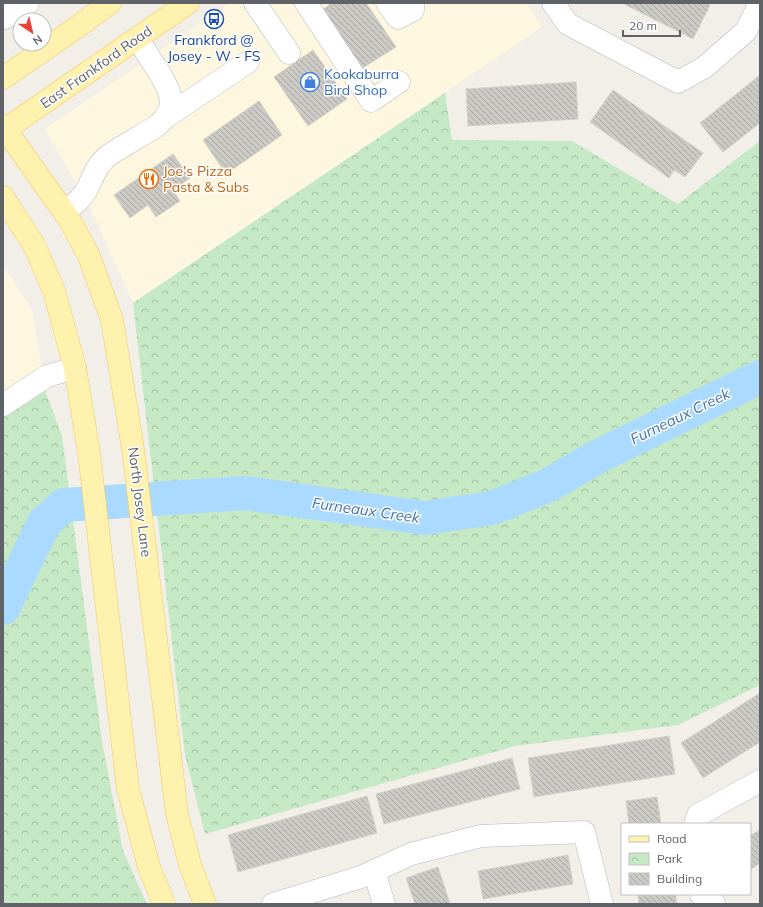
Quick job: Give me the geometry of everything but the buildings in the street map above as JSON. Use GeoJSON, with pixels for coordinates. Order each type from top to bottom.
{"type":"FeatureCollection","features":[{"type":"Feature","properties":{"kind":"main road"},"geometry":{"type":"LineString","coordinates":[[3,78],[110,3]]}},
{"type":"Feature","properties":{"kind":"main road","name":"East Frankford Road"},"geometry":{"type":"LineString","coordinates":[[4,129],[188,3]]}},
{"type":"Feature","properties":{"kind":"main road","name":"North Josey Lane"},"geometry":{"type":"LineString","coordinates":[[4,129],[64,212],[89,256],[112,320],[133,449],[177,814],[190,866],[206,904]]}},
{"type":"Feature","properties":{"kind":"main road"},"geometry":{"type":"LineString","coordinates":[[3,197],[34,245],[54,291],[76,368],[89,453],[128,789],[149,867],[164,904]]}},
{"type":"Feature","properties":{"kind":"main road"},"geometry":{"type":"LineString","coordinates":[[3,218],[23,228]]}},
{"type":"Feature","properties":{"kind":"lane"},"geometry":{"type":"LineString","coordinates":[[3,15],[6,18],[28,3]]}},
{"type":"Feature","properties":{"kind":"lane"},"geometry":{"type":"LineString","coordinates":[[255,3],[288,53]]}},
{"type":"Feature","properties":{"kind":"lane"},"geometry":{"type":"LineString","coordinates":[[306,3],[372,101],[399,82]]}},
{"type":"Feature","properties":{"kind":"lane"},"geometry":{"type":"LineString","coordinates":[[387,3],[398,18],[413,10],[413,3]]}},
{"type":"Feature","properties":{"kind":"lane"},"geometry":{"type":"LineString","coordinates":[[553,3],[568,24],[678,82],[705,68],[746,31],[760,3]]}},
{"type":"Feature","properties":{"kind":"lane"},"geometry":{"type":"LineString","coordinates":[[137,38],[168,87],[171,102],[166,117]]}},
{"type":"Feature","properties":{"kind":"lane"},"geometry":{"type":"LineString","coordinates":[[64,212],[80,200],[86,192],[99,164],[108,156],[157,126],[166,117],[248,62]]}},
{"type":"Feature","properties":{"kind":"lane"},"geometry":{"type":"LineString","coordinates":[[3,405],[47,376],[76,368]]}},
{"type":"Feature","properties":{"kind":"lane"},"geometry":{"type":"LineString","coordinates":[[695,823],[698,815],[760,781]]}},
{"type":"Feature","properties":{"kind":"lane"},"geometry":{"type":"LineString","coordinates":[[273,904],[362,877],[411,854],[481,836],[584,832],[602,904]]}},
{"type":"Feature","properties":{"kind":"lane"},"geometry":{"type":"LineString","coordinates":[[374,871],[384,904]]}},
{"type":"Feature","properties":{"kind":"lane"},"geometry":{"type":"LineString","coordinates":[[702,895],[714,904]]}},
{"type":"Feature","properties":{"kind":"shaded area"},"geometry":{"type":"Polygon","coordinates":[[[230,3],[526,3],[542,27],[133,303],[91,209],[45,129],[230,3]]]}},
{"type":"Feature","properties":{"kind":"shaded area"},"geometry":{"type":"Polygon","coordinates":[[[3,265],[32,310],[45,390],[3,417],[3,265]]]}},
{"type":"Feature","properties":{"kind":"green space"},"geometry":{"type":"Polygon","coordinates":[[[445,93],[452,140],[572,141],[678,204],[760,141],[760,685],[678,725],[515,746],[205,834],[185,755],[133,303],[445,93]]]}},
{"type":"Feature","properties":{"kind":"green space"},"geometry":{"type":"Polygon","coordinates":[[[45,390],[62,436],[102,742],[123,851],[147,904],[3,904],[3,417],[45,390]]]}},
{"type":"Feature","properties":{"kind":"waterway","name":"Furneaux Creek"},"geometry":{"type":"LineString","coordinates":[[3,608],[44,523],[64,505],[245,493],[425,518],[492,508],[549,485],[595,458],[760,377]]}},
{"type":"Feature","properties":{"kind":"place","name":"Frankford @ Josey - W - FS"},"geometry":{"type":"Point","coordinates":[214,19]}},
{"type":"Feature","properties":{"kind":"place","name":"Kookaburra Bird Shop"},"geometry":{"type":"Point","coordinates":[310,82]}},
{"type":"Feature","properties":{"kind":"place","name":"Joe's Pizza Pasta & Subs"},"geometry":{"type":"Point","coordinates":[149,179]}}]}
